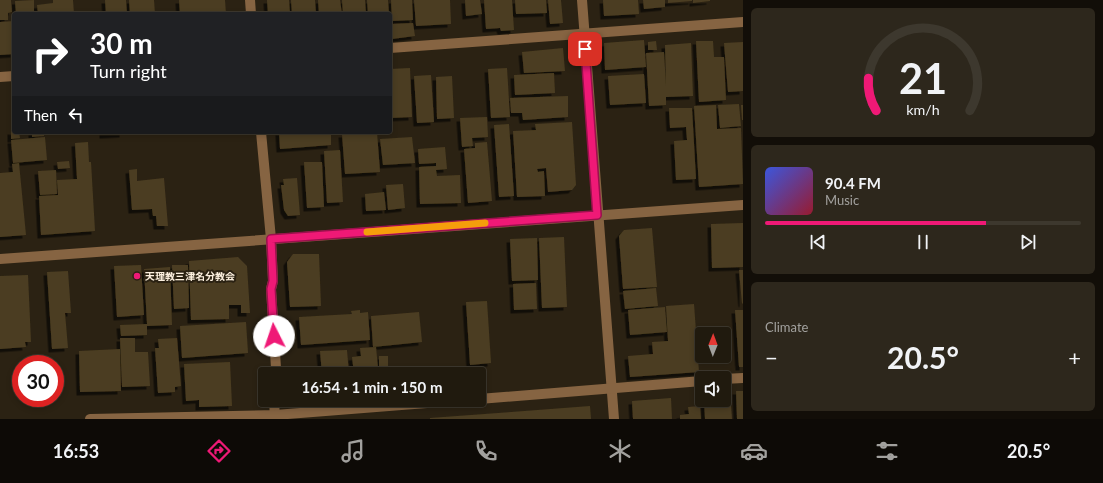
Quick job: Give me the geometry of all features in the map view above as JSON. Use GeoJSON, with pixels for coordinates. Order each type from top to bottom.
{"type":"FeatureCollection","features":[{"type":"Feature","properties":{"kind":"street"},"geometry":{"type":"LineString","coordinates":[[250,0],[251,12]]}},
{"type":"Feature","properties":{"kind":"street"},"geometry":{"type":"LineString","coordinates":[[582,0],[597,215],[614,419]]}},
{"type":"Feature","properties":{"kind":"street"},"geometry":{"type":"LineString","coordinates":[[392,48],[743,22]]}},
{"type":"Feature","properties":{"kind":"street"},"geometry":{"type":"LineString","coordinates":[[0,77],[12,76]]}},
{"type":"Feature","properties":{"kind":"street"},"geometry":{"type":"LineString","coordinates":[[261,134],[271,239],[273,281],[271,289],[276,367]]}},
{"type":"Feature","properties":{"kind":"street"},"geometry":{"type":"LineString","coordinates":[[0,259],[743,205]]}},
{"type":"Feature","properties":{"kind":"street"},"geometry":{"type":"LineString","coordinates":[[731,379],[743,378]]}},
{"type":"Feature","properties":{"kind":"street"},"geometry":{"type":"LineString","coordinates":[[486,398],[695,382]]}},
{"type":"Feature","properties":{"kind":"street"},"geometry":{"type":"LineString","coordinates":[[274,407],[275,417]]}},
{"type":"Feature","properties":{"kind":"street"},"geometry":{"type":"LineString","coordinates":[[90,419],[275,417],[387,407]]}},
{"type":"Feature","properties":{"kind":"building"},"geometry":{"type":"Polygon","coordinates":[[[0,0],[11,0],[12,12],[8,13],[8,20],[0,20],[0,0]]]}},
{"type":"Feature","properties":{"kind":"building"},"geometry":{"type":"Polygon","coordinates":[[[34,0],[34,12],[16,12],[15,1],[34,0]]]}},
{"type":"Feature","properties":{"kind":"building"},"geometry":{"type":"Polygon","coordinates":[[[53,0],[73,0],[74,12],[38,12],[37,5],[53,3],[53,0]]]}},
{"type":"Feature","properties":{"kind":"building"},"geometry":{"type":"Polygon","coordinates":[[[105,0],[126,0],[127,12],[106,12],[105,0]]]}},
{"type":"Feature","properties":{"kind":"building"},"geometry":{"type":"Polygon","coordinates":[[[129,0],[154,0],[155,12],[130,12],[129,0]]]}},
{"type":"Feature","properties":{"kind":"building"},"geometry":{"type":"Polygon","coordinates":[[[179,0],[225,0],[226,12],[180,12],[179,0]]]}},
{"type":"Feature","properties":{"kind":"building"},"geometry":{"type":"Polygon","coordinates":[[[267,0],[289,0],[290,12],[268,12],[267,0]]]}},
{"type":"Feature","properties":{"kind":"building"},"geometry":{"type":"Polygon","coordinates":[[[291,0],[315,0],[316,12],[292,12],[291,0]]]}},
{"type":"Feature","properties":{"kind":"building"},"geometry":{"type":"Polygon","coordinates":[[[318,0],[340,0],[342,12],[319,12],[318,0]]]}},
{"type":"Feature","properties":{"kind":"building"},"geometry":{"type":"Polygon","coordinates":[[[342,0],[365,0],[366,12],[343,12],[342,0]]]}},
{"type":"Feature","properties":{"kind":"building"},"geometry":{"type":"Polygon","coordinates":[[[367,0],[388,0],[389,12],[368,12],[367,0]]]}},
{"type":"Feature","properties":{"kind":"building"},"geometry":{"type":"Polygon","coordinates":[[[391,0],[412,0],[413,20],[392,21],[391,0]]]}},
{"type":"Feature","properties":{"kind":"building"},"geometry":{"type":"Polygon","coordinates":[[[414,0],[450,0],[451,24],[416,26],[414,0]]]}},
{"type":"Feature","properties":{"kind":"building"},"geometry":{"type":"Polygon","coordinates":[[[465,0],[480,0],[482,14],[466,16],[465,0]]]}},
{"type":"Feature","properties":{"kind":"building"},"geometry":{"type":"Polygon","coordinates":[[[484,0],[512,0],[514,30],[501,31],[500,28],[486,29],[484,0]]]}},
{"type":"Feature","properties":{"kind":"building"},"geometry":{"type":"Polygon","coordinates":[[[515,0],[546,0],[547,13],[516,14],[515,0]]]}},
{"type":"Feature","properties":{"kind":"building"},"geometry":{"type":"Polygon","coordinates":[[[548,0],[561,0],[563,23],[550,24],[548,0]]]}},
{"type":"Feature","properties":{"kind":"building"},"geometry":{"type":"Polygon","coordinates":[[[603,0],[638,0],[639,14],[604,16],[603,0]]]}},
{"type":"Feature","properties":{"kind":"building"},"geometry":{"type":"Polygon","coordinates":[[[643,0],[665,0],[665,7],[644,9],[643,0]]]}},
{"type":"Feature","properties":{"kind":"building"},"geometry":{"type":"Polygon","coordinates":[[[668,0],[692,0],[692,1],[668,3],[668,0]]]}},
{"type":"Feature","properties":{"kind":"building"},"geometry":{"type":"Polygon","coordinates":[[[693,0],[710,0],[710,1],[693,3],[693,0]]]}},
{"type":"Feature","properties":{"kind":"building"},"geometry":{"type":"Polygon","coordinates":[[[12,21],[12,54],[0,55],[0,22],[12,21]]]}},
{"type":"Feature","properties":{"kind":"building"},"geometry":{"type":"Polygon","coordinates":[[[413,23],[415,36],[392,39],[392,24],[413,23]]]}},
{"type":"Feature","properties":{"kind":"building"},"geometry":{"type":"Polygon","coordinates":[[[644,40],[646,67],[605,70],[604,43],[644,40]]]}},
{"type":"Feature","properties":{"kind":"building"},"geometry":{"type":"Polygon","coordinates":[[[656,41],[657,50],[648,50],[648,42],[656,41]]]}},
{"type":"Feature","properties":{"kind":"building"},"geometry":{"type":"Polygon","coordinates":[[[696,41],[713,41],[714,57],[724,57],[726,100],[699,102],[696,41]]]}},
{"type":"Feature","properties":{"kind":"building"},"geometry":{"type":"Polygon","coordinates":[[[743,42],[743,91],[728,92],[724,43],[743,42]]]}},
{"type":"Feature","properties":{"kind":"building"},"geometry":{"type":"Polygon","coordinates":[[[691,43],[693,96],[666,97],[666,105],[649,106],[646,53],[664,52],[666,86],[665,45],[691,43]]]}},
{"type":"Feature","properties":{"kind":"building"},"geometry":{"type":"Polygon","coordinates":[[[563,48],[565,71],[524,73],[522,52],[563,48]]]}},
{"type":"Feature","properties":{"kind":"building"},"geometry":{"type":"Polygon","coordinates":[[[410,68],[412,117],[392,118],[392,69],[410,68]]]}},
{"type":"Feature","properties":{"kind":"building"},"geometry":{"type":"Polygon","coordinates":[[[507,68],[510,117],[491,118],[488,69],[507,68]]]}},
{"type":"Feature","properties":{"kind":"building"},"geometry":{"type":"Polygon","coordinates":[[[554,73],[555,93],[515,95],[514,75],[554,73]]]}},
{"type":"Feature","properties":{"kind":"building"},"geometry":{"type":"Polygon","coordinates":[[[644,74],[646,103],[610,105],[608,76],[644,74]]]}},
{"type":"Feature","properties":{"kind":"building"},"geometry":{"type":"Polygon","coordinates":[[[431,75],[434,122],[417,123],[414,76],[431,75]]]}},
{"type":"Feature","properties":{"kind":"building"},"geometry":{"type":"Polygon","coordinates":[[[452,76],[454,118],[437,119],[436,77],[452,76]]]}},
{"type":"Feature","properties":{"kind":"building"},"geometry":{"type":"Polygon","coordinates":[[[568,96],[568,117],[523,120],[522,113],[511,113],[510,98],[568,96]]]}},
{"type":"Feature","properties":{"kind":"building"},"geometry":{"type":"Polygon","coordinates":[[[739,104],[741,126],[720,128],[718,105],[739,104]]]}},
{"type":"Feature","properties":{"kind":"building"},"geometry":{"type":"Polygon","coordinates":[[[716,105],[717,129],[741,128],[743,184],[699,187],[694,106],[716,105]]]}},
{"type":"Feature","properties":{"kind":"building"},"geometry":{"type":"Polygon","coordinates":[[[741,105],[743,105],[743,120],[742,120],[741,105]]]}},
{"type":"Feature","properties":{"kind":"building"},"geometry":{"type":"Polygon","coordinates":[[[669,108],[692,108],[696,179],[676,180],[674,141],[687,140],[686,127],[670,128],[669,108]]]}},
{"type":"Feature","properties":{"kind":"building"},"geometry":{"type":"Polygon","coordinates":[[[487,117],[488,137],[472,138],[473,146],[462,147],[460,118],[487,117]]]}},
{"type":"Feature","properties":{"kind":"building"},"geometry":{"type":"Polygon","coordinates":[[[572,122],[576,185],[572,190],[548,192],[546,168],[537,169],[538,172],[544,171],[545,196],[517,197],[513,131],[536,130],[535,124],[572,122]]]}},
{"type":"Feature","properties":{"kind":"building"},"geometry":{"type":"Polygon","coordinates":[[[509,124],[514,196],[499,197],[494,125],[509,124]]]}},
{"type":"Feature","properties":{"kind":"building"},"geometry":{"type":"Polygon","coordinates":[[[11,131],[12,134],[19,134],[20,138],[11,139],[11,131]]]}},
{"type":"Feature","properties":{"kind":"building"},"geometry":{"type":"Polygon","coordinates":[[[32,134],[44,134],[44,136],[32,137],[32,134]]]}},
{"type":"Feature","properties":{"kind":"building"},"geometry":{"type":"Polygon","coordinates":[[[279,134],[331,134],[331,145],[280,149],[279,134]]]}},
{"type":"Feature","properties":{"kind":"building"},"geometry":{"type":"Polygon","coordinates":[[[342,134],[377,134],[380,172],[345,174],[342,134]]]}},
{"type":"Feature","properties":{"kind":"building"},"geometry":{"type":"Polygon","coordinates":[[[45,137],[47,160],[13,163],[11,140],[45,137]]]}},
{"type":"Feature","properties":{"kind":"building"},"geometry":{"type":"Polygon","coordinates":[[[412,137],[415,163],[383,165],[380,139],[412,137]]]}},
{"type":"Feature","properties":{"kind":"building"},"geometry":{"type":"Polygon","coordinates":[[[88,142],[89,162],[91,162],[95,231],[41,235],[39,196],[58,195],[57,180],[77,179],[75,143],[88,142]]]}},
{"type":"Feature","properties":{"kind":"building"},"geometry":{"type":"Polygon","coordinates":[[[487,142],[492,201],[468,203],[464,149],[475,148],[475,143],[487,142]]]}},
{"type":"Feature","properties":{"kind":"building"},"geometry":{"type":"Polygon","coordinates":[[[445,147],[447,169],[436,170],[437,176],[460,175],[461,203],[420,204],[419,167],[436,166],[436,163],[419,164],[418,149],[445,147]]]}},
{"type":"Feature","properties":{"kind":"building"},"geometry":{"type":"Polygon","coordinates":[[[340,150],[343,202],[327,203],[324,151],[340,150]]]}},
{"type":"Feature","properties":{"kind":"building"},"geometry":{"type":"Polygon","coordinates":[[[69,161],[70,168],[58,169],[57,162],[69,161]]]}},
{"type":"Feature","properties":{"kind":"building"},"geometry":{"type":"Polygon","coordinates":[[[304,162],[322,162],[324,207],[307,208],[304,162]]]}},
{"type":"Feature","properties":{"kind":"building"},"geometry":{"type":"Polygon","coordinates":[[[19,163],[26,235],[0,237],[0,173],[13,172],[12,164],[19,163]]]}},
{"type":"Feature","properties":{"kind":"building"},"geometry":{"type":"Polygon","coordinates":[[[137,169],[137,181],[164,178],[168,226],[157,226],[156,216],[153,216],[152,209],[132,210],[129,170],[137,169]]]}},
{"type":"Feature","properties":{"kind":"building"},"geometry":{"type":"Polygon","coordinates":[[[56,170],[57,194],[40,195],[38,171],[56,170]]]}},
{"type":"Feature","properties":{"kind":"building"},"geometry":{"type":"Polygon","coordinates":[[[297,178],[300,215],[288,216],[284,210],[281,185],[284,185],[283,179],[297,178]]]}},
{"type":"Feature","properties":{"kind":"building"},"geometry":{"type":"Polygon","coordinates":[[[403,184],[405,208],[388,210],[386,185],[403,184]]]}},
{"type":"Feature","properties":{"kind":"building"},"geometry":{"type":"Polygon","coordinates":[[[384,192],[386,210],[366,211],[365,194],[384,192]]]}},
{"type":"Feature","properties":{"kind":"building"},"geometry":{"type":"Polygon","coordinates":[[[743,223],[743,267],[712,268],[711,224],[743,223]]]}},
{"type":"Feature","properties":{"kind":"building"},"geometry":{"type":"Polygon","coordinates":[[[652,228],[657,287],[623,289],[619,236],[624,230],[652,228]]]}},
{"type":"Feature","properties":{"kind":"building"},"geometry":{"type":"Polygon","coordinates":[[[564,237],[567,307],[542,308],[539,238],[564,237]]]}},
{"type":"Feature","properties":{"kind":"building"},"geometry":{"type":"Polygon","coordinates":[[[537,238],[538,280],[512,281],[510,239],[537,238]]]}},
{"type":"Feature","properties":{"kind":"building"},"geometry":{"type":"Polygon","coordinates":[[[293,254],[319,254],[321,306],[290,307],[287,262],[293,254]]]}},
{"type":"Feature","properties":{"kind":"building"},"geometry":{"type":"Polygon","coordinates":[[[238,257],[247,266],[250,313],[241,313],[241,305],[229,305],[229,319],[191,320],[189,261],[238,257]]]}},
{"type":"Feature","properties":{"kind":"building"},"geometry":{"type":"Polygon","coordinates":[[[141,265],[144,315],[117,317],[114,266],[141,265]]]}},
{"type":"Feature","properties":{"kind":"building"},"geometry":{"type":"Polygon","coordinates":[[[172,265],[188,265],[189,308],[174,309],[172,265]]]}},
{"type":"Feature","properties":{"kind":"building"},"geometry":{"type":"Polygon","coordinates":[[[170,267],[172,325],[147,326],[147,335],[121,336],[120,325],[147,324],[144,269],[170,267]]]}},
{"type":"Feature","properties":{"kind":"building"},"geometry":{"type":"Polygon","coordinates":[[[739,270],[743,270],[742,304],[739,270]]]}},
{"type":"Feature","properties":{"kind":"building"},"geometry":{"type":"Polygon","coordinates":[[[68,271],[71,313],[65,313],[68,348],[52,349],[47,272],[68,271]]]}},
{"type":"Feature","properties":{"kind":"building"},"geometry":{"type":"Polygon","coordinates":[[[28,275],[31,342],[25,342],[26,347],[0,349],[0,276],[28,275]]]}},
{"type":"Feature","properties":{"kind":"building"},"geometry":{"type":"Polygon","coordinates":[[[536,283],[537,309],[514,310],[513,284],[536,283]]]}},
{"type":"Feature","properties":{"kind":"building"},"geometry":{"type":"Polygon","coordinates":[[[656,288],[658,306],[625,309],[623,291],[656,288]]]}},
{"type":"Feature","properties":{"kind":"building"},"geometry":{"type":"Polygon","coordinates":[[[487,301],[491,363],[470,365],[466,302],[487,301]]]}},
{"type":"Feature","properties":{"kind":"building"},"geometry":{"type":"Polygon","coordinates":[[[694,304],[696,327],[695,363],[698,363],[699,371],[630,377],[628,356],[653,354],[652,342],[668,341],[666,306],[694,304]]]}},
{"type":"Feature","properties":{"kind":"building"},"geometry":{"type":"Polygon","coordinates":[[[665,307],[667,332],[630,335],[628,310],[665,307]]]}},
{"type":"Feature","properties":{"kind":"building"},"geometry":{"type":"Polygon","coordinates":[[[360,310],[360,313],[368,312],[370,340],[301,345],[299,317],[352,314],[351,311],[360,310]]]}},
{"type":"Feature","properties":{"kind":"building"},"geometry":{"type":"Polygon","coordinates":[[[735,310],[743,310],[743,367],[739,367],[735,310]]]}},
{"type":"Feature","properties":{"kind":"building"},"geometry":{"type":"Polygon","coordinates":[[[419,312],[422,342],[373,347],[371,316],[419,312]]]}},
{"type":"Feature","properties":{"kind":"building"},"geometry":{"type":"Polygon","coordinates":[[[246,322],[248,353],[182,358],[180,326],[246,322]]]}},
{"type":"Feature","properties":{"kind":"building"},"geometry":{"type":"Polygon","coordinates":[[[120,338],[135,338],[135,352],[148,352],[150,386],[122,387],[120,338]]]}},
{"type":"Feature","properties":{"kind":"building"},"geometry":{"type":"Polygon","coordinates":[[[177,338],[181,386],[175,387],[175,392],[158,393],[155,348],[159,348],[158,339],[177,338]]]}},
{"type":"Feature","properties":{"kind":"building"},"geometry":{"type":"Polygon","coordinates":[[[376,347],[378,367],[353,367],[352,357],[361,356],[360,348],[376,347]]]}},
{"type":"Feature","properties":{"kind":"building"},"geometry":{"type":"Polygon","coordinates":[[[120,349],[121,391],[80,392],[79,351],[120,349]]]}},
{"type":"Feature","properties":{"kind":"building"},"geometry":{"type":"Polygon","coordinates":[[[347,350],[348,367],[321,367],[320,351],[347,350]]]}},
{"type":"Feature","properties":{"kind":"building"},"geometry":{"type":"Polygon","coordinates":[[[379,356],[388,356],[388,367],[379,367],[379,356]]]}},
{"type":"Feature","properties":{"kind":"building"},"geometry":{"type":"Polygon","coordinates":[[[230,362],[232,406],[199,407],[199,400],[186,401],[184,364],[230,362]]]}},
{"type":"Feature","properties":{"kind":"building"},"geometry":{"type":"Polygon","coordinates":[[[736,391],[743,391],[743,419],[737,419],[736,391]]]}},
{"type":"Feature","properties":{"kind":"building"},"geometry":{"type":"Polygon","coordinates":[[[671,398],[672,419],[633,419],[632,401],[671,398]]]}},
{"type":"Feature","properties":{"kind":"building"},"geometry":{"type":"Polygon","coordinates":[[[590,406],[591,419],[430,419],[430,418],[590,406]]]}},
{"type":"Feature","properties":{"kind":"building"},"geometry":{"type":"Polygon","coordinates":[[[731,406],[732,419],[705,419],[704,407],[731,407],[731,406]]]}},
{"type":"Feature","properties":{"kind":"building"},"geometry":{"type":"Polygon","coordinates":[[[688,407],[700,407],[701,419],[680,419],[680,415],[689,414],[688,407]]]}},
{"type":"Feature","properties":{"kind":"slow traffic"},"geometry":{"type":"LineString","coordinates":[[367,232],[485,223]]}},
{"type":"Feature","properties":{"kind":"place","name":"天理教三津名分教会"},"geometry":{"type":"Point","coordinates":[137,276]}},
{"type":"Feature","properties":{"kind":"route"},"geometry":{"type":"LineString","coordinates":[[274,336],[271,289],[273,281],[271,239],[597,215],[585,49]]}}]}
